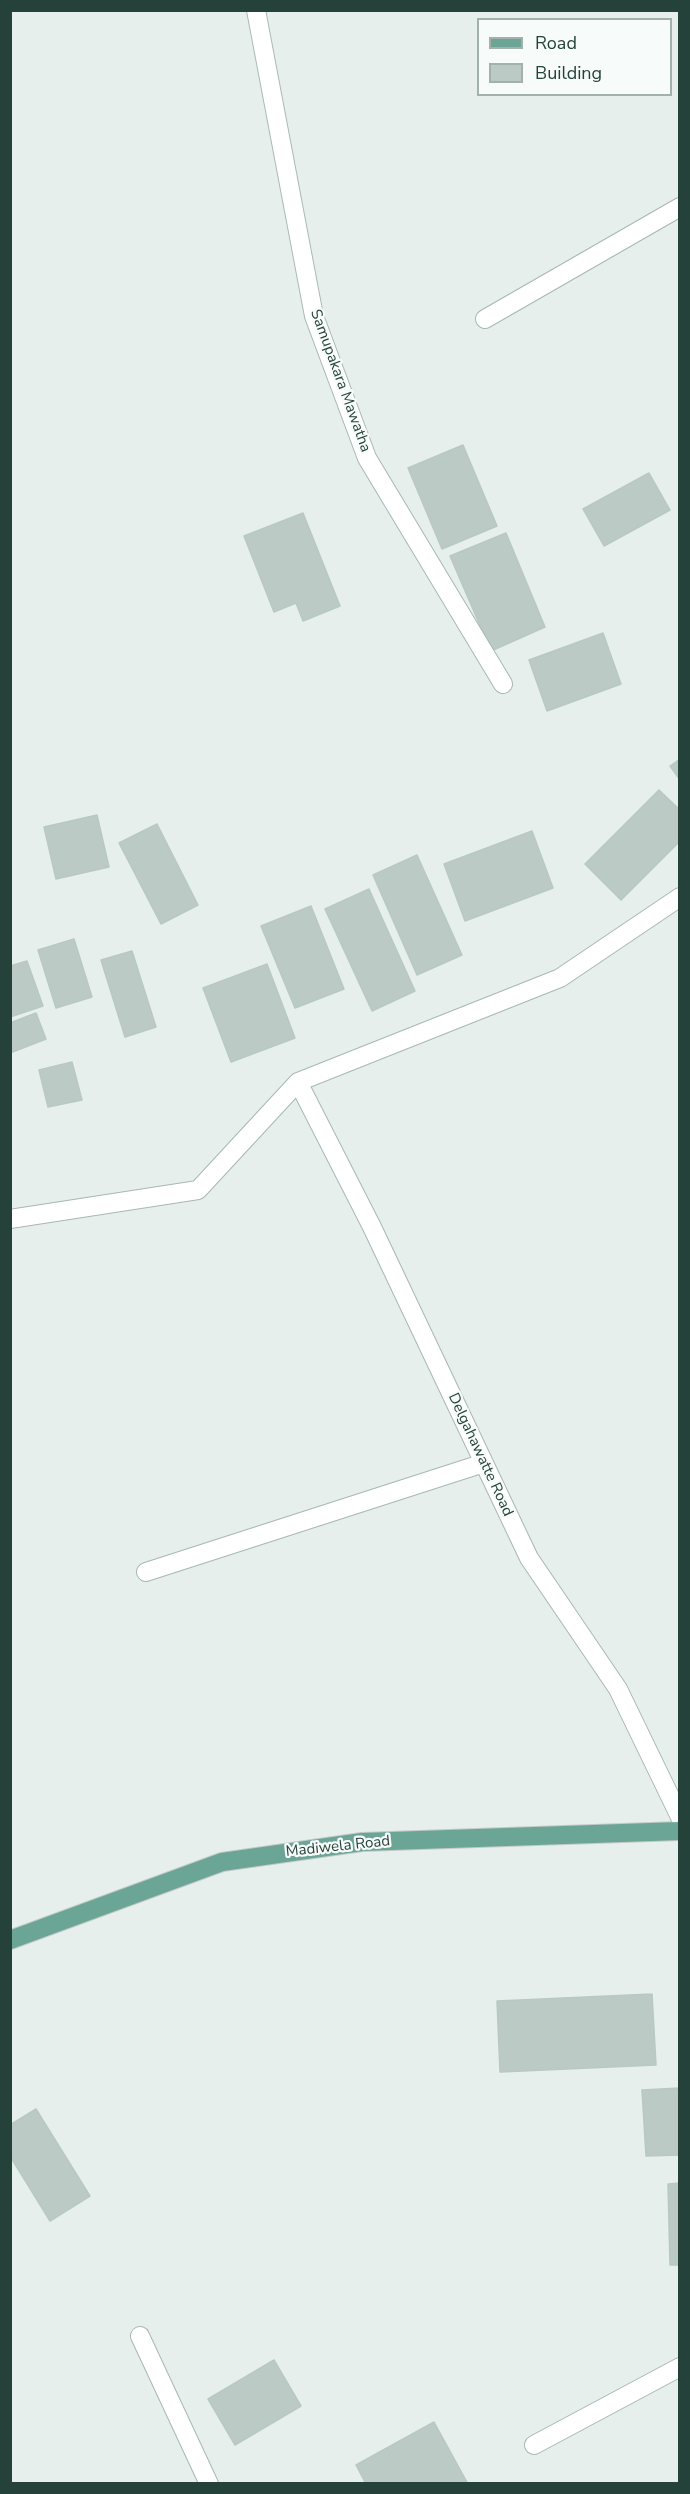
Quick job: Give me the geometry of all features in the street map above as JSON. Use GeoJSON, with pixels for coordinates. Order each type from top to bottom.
{"type":"FeatureCollection","features":[{"type":"Feature","properties":{"kind":"main road","name":"Madiwela Road"},"geometry":{"type":"LineString","coordinates":[[10,1940],[222,1862],[362,1842],[680,1831]]}},
{"type":"Feature","properties":{"kind":"street","name":"Samupakara Mawatha"},"geometry":{"type":"LineString","coordinates":[[256,10],[314,316],[367,458],[503,684]]}},
{"type":"Feature","properties":{"kind":"street"},"geometry":{"type":"LineString","coordinates":[[485,319],[680,207]]}},
{"type":"Feature","properties":{"kind":"street"},"geometry":{"type":"LineString","coordinates":[[10,1219],[198,1190],[298,1082],[560,978],[680,897]]}},
{"type":"Feature","properties":{"kind":"street","name":"Delgahawatte Road"},"geometry":{"type":"LineString","coordinates":[[298,1082],[372,1227],[529,1558],[618,1689],[680,1817]]}},
{"type":"Feature","properties":{"kind":"street"},"geometry":{"type":"LineString","coordinates":[[146,1572],[484,1463]]}},
{"type":"Feature","properties":{"kind":"street"},"geometry":{"type":"LineString","coordinates":[[140,2336],[209,2484]]}},
{"type":"Feature","properties":{"kind":"street"},"geometry":{"type":"LineString","coordinates":[[534,2445],[680,2367]]}},
{"type":"Feature","properties":{"kind":"building"},"geometry":{"type":"Polygon","coordinates":[[[463,445],[497,526],[442,549],[408,468],[463,445]]]}},
{"type":"Feature","properties":{"kind":"building"},"geometry":{"type":"Polygon","coordinates":[[[649,473],[670,510],[604,546],[583,509],[649,473]]]}},
{"type":"Feature","properties":{"kind":"building"},"geometry":{"type":"Polygon","coordinates":[[[303,513],[340,606],[303,621],[296,603],[274,612],[244,536],[303,513]]]}},
{"type":"Feature","properties":{"kind":"building"},"geometry":{"type":"Polygon","coordinates":[[[506,533],[545,627],[491,651],[450,556],[506,533]]]}},
{"type":"Feature","properties":{"kind":"building"},"geometry":{"type":"Polygon","coordinates":[[[603,633],[621,684],[547,711],[529,660],[603,633]]]}},
{"type":"Feature","properties":{"kind":"building"},"geometry":{"type":"Polygon","coordinates":[[[680,759],[680,780],[670,766],[680,759]]]}},
{"type":"Feature","properties":{"kind":"building"},"geometry":{"type":"Polygon","coordinates":[[[659,790],[680,810],[680,841],[621,900],[585,864],[659,790]]]}},
{"type":"Feature","properties":{"kind":"building"},"geometry":{"type":"Polygon","coordinates":[[[97,815],[109,867],[56,879],[44,827],[97,815]]]}},
{"type":"Feature","properties":{"kind":"building"},"geometry":{"type":"Polygon","coordinates":[[[157,824],[198,905],[161,924],[119,843],[157,824]]]}},
{"type":"Feature","properties":{"kind":"building"},"geometry":{"type":"Polygon","coordinates":[[[532,831],[553,888],[465,921],[444,864],[532,831]]]}},
{"type":"Feature","properties":{"kind":"building"},"geometry":{"type":"Polygon","coordinates":[[[417,855],[462,955],[417,975],[373,875],[417,855]]]}},
{"type":"Feature","properties":{"kind":"building"},"geometry":{"type":"Polygon","coordinates":[[[369,889],[415,991],[372,1011],[325,909],[369,889]]]}},
{"type":"Feature","properties":{"kind":"building"},"geometry":{"type":"Polygon","coordinates":[[[311,906],[344,989],[295,1008],[261,926],[311,906]]]}},
{"type":"Feature","properties":{"kind":"building"},"geometry":{"type":"Polygon","coordinates":[[[74,939],[92,997],[56,1008],[38,950],[74,939]]]}},
{"type":"Feature","properties":{"kind":"building"},"geometry":{"type":"Polygon","coordinates":[[[132,951],[156,1027],[125,1037],[101,960],[132,951]]]}},
{"type":"Feature","properties":{"kind":"building"},"geometry":{"type":"Polygon","coordinates":[[[27,961],[43,1006],[10,1017],[10,966],[27,961]]]}},
{"type":"Feature","properties":{"kind":"building"},"geometry":{"type":"Polygon","coordinates":[[[267,964],[295,1038],[231,1062],[203,988],[267,964]]]}},
{"type":"Feature","properties":{"kind":"building"},"geometry":{"type":"Polygon","coordinates":[[[36,1013],[46,1039],[10,1053],[10,1023],[36,1013]]]}},
{"type":"Feature","properties":{"kind":"building"},"geometry":{"type":"Polygon","coordinates":[[[72,1062],[82,1100],[48,1107],[39,1070],[72,1062]]]}},
{"type":"Feature","properties":{"kind":"building"},"geometry":{"type":"Polygon","coordinates":[[[652,1994],[656,2065],[500,2072],[497,2001],[652,1994]]]}},
{"type":"Feature","properties":{"kind":"building"},"geometry":{"type":"Polygon","coordinates":[[[680,2088],[680,2155],[646,2156],[642,2090],[680,2088]]]}},
{"type":"Feature","properties":{"kind":"building"},"geometry":{"type":"Polygon","coordinates":[[[36,2109],[90,2196],[50,2221],[10,2156],[10,2125],[36,2109]]]}},
{"type":"Feature","properties":{"kind":"building"},"geometry":{"type":"Polygon","coordinates":[[[680,2183],[680,2265],[670,2265],[668,2184],[680,2183]]]}},
{"type":"Feature","properties":{"kind":"building"},"geometry":{"type":"Polygon","coordinates":[[[274,2360],[301,2406],[235,2445],[208,2399],[274,2360]]]}},
{"type":"Feature","properties":{"kind":"building"},"geometry":{"type":"Polygon","coordinates":[[[434,2422],[468,2484],[366,2484],[356,2465],[434,2422]]]}}]}
